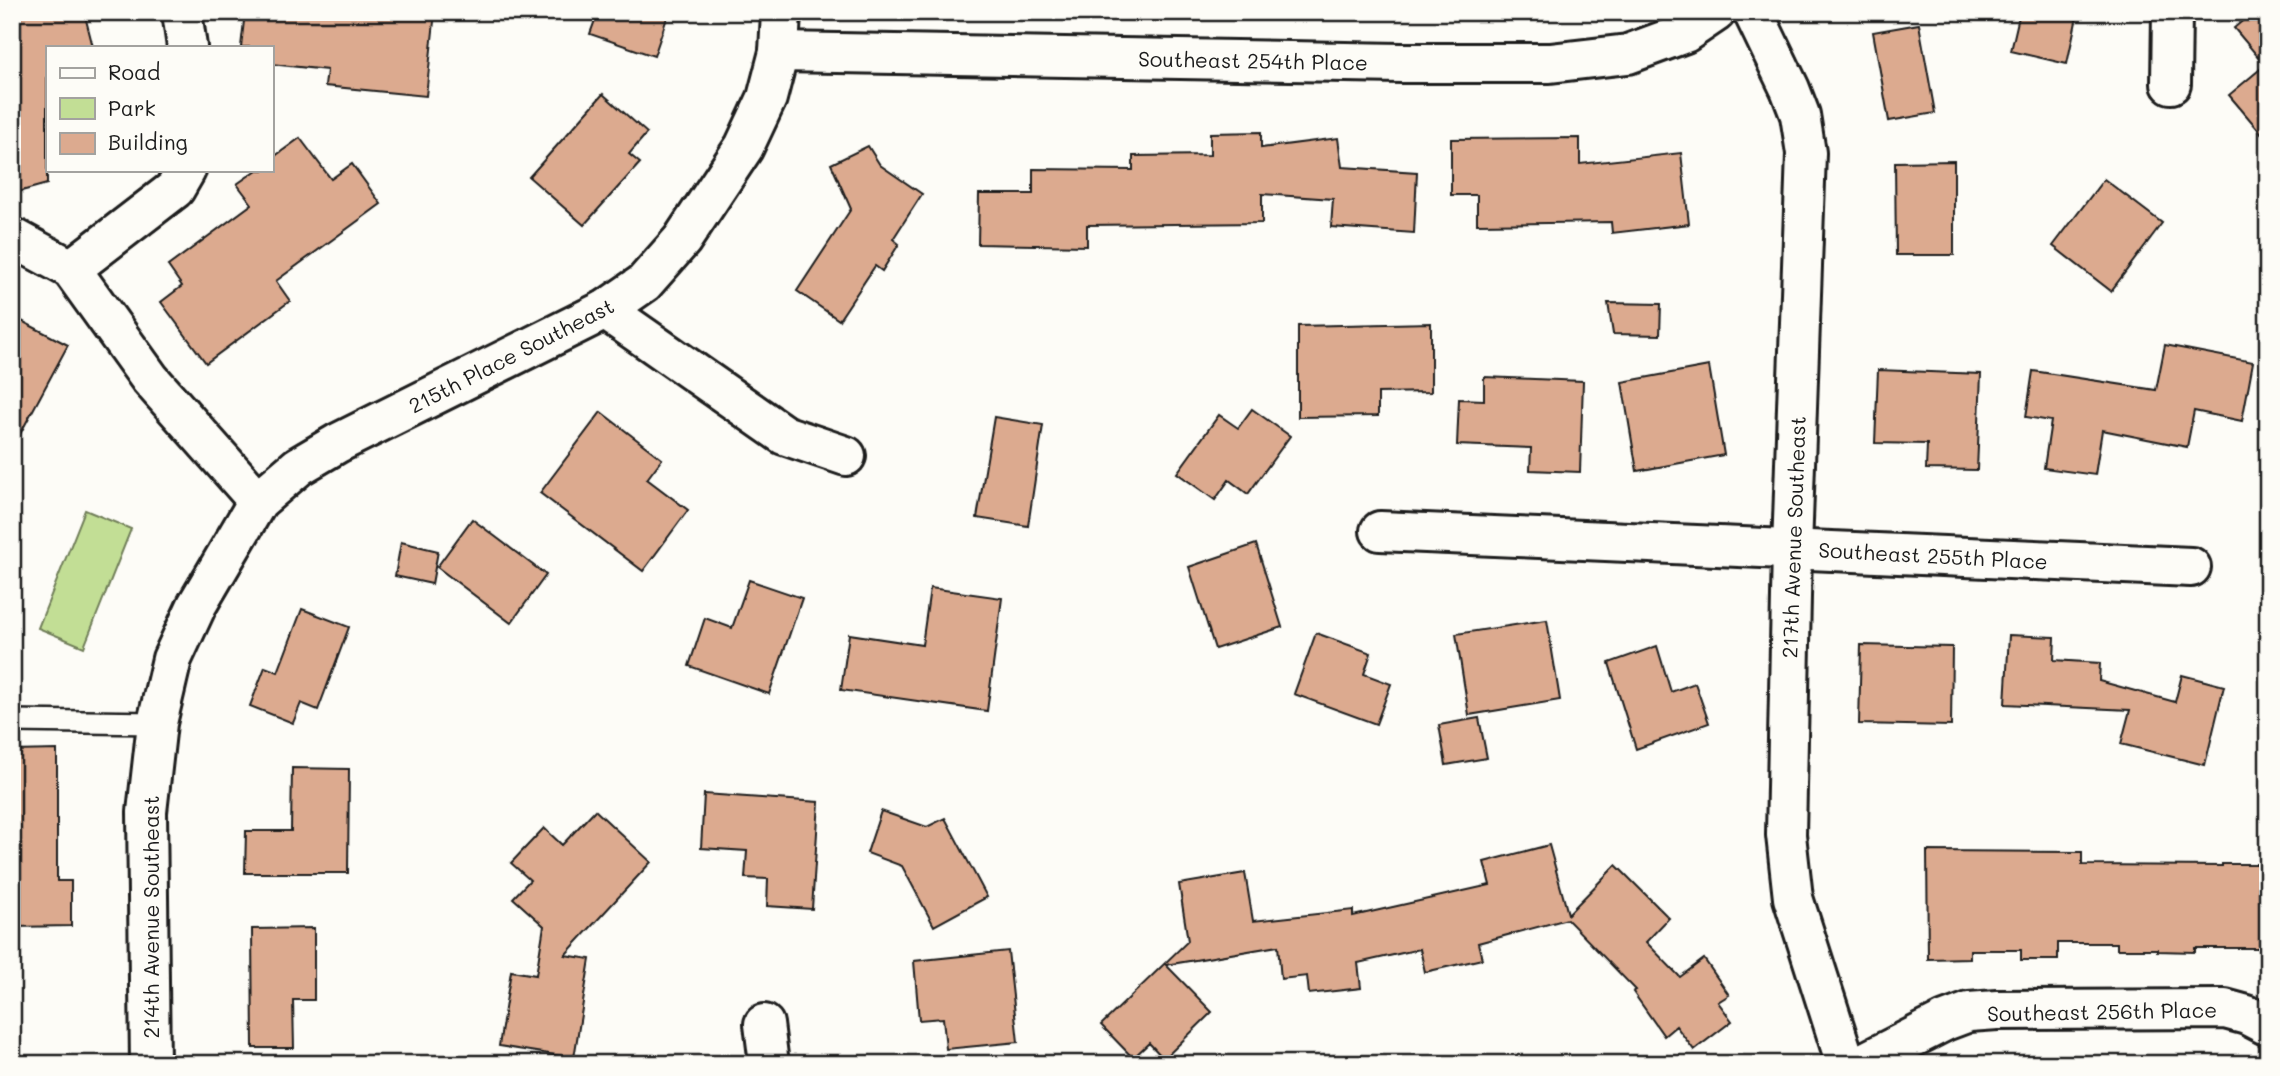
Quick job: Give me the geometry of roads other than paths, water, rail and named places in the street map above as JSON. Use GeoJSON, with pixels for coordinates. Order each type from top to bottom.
{"type":"FeatureCollection","features":[{"type":"Feature","properties":{"kind":"street"},"geometry":{"type":"LineString","coordinates":[[182,12],[187,46]]}},
{"type":"Feature","properties":{"kind":"street","name":"215th Place Southeast"},"geometry":{"type":"LineString","coordinates":[[258,501],[299,467],[338,443],[605,310],[644,283],[682,240],[744,147],[767,98],[779,52],[781,12]]}},
{"type":"Feature","properties":{"kind":"street","name":"Southeast 254th Place"},"geometry":{"type":"LineString","coordinates":[[779,52],[1401,63],[1550,63],[1628,54],[1685,33],[1716,12]]}},
{"type":"Feature","properties":{"kind":"street","name":"217th Avenue Southeast"},"geometry":{"type":"LineString","coordinates":[[1753,12],[1800,115],[1806,153],[1792,549],[1786,835],[1793,898],[1846,1064]]}},
{"type":"Feature","properties":{"kind":"street"},"geometry":{"type":"LineString","coordinates":[[2171,84],[2172,12]]}},
{"type":"Feature","properties":{"kind":"street"},"geometry":{"type":"LineString","coordinates":[[71,269],[174,189],[185,172]]}},
{"type":"Feature","properties":{"kind":"street"},"geometry":{"type":"LineString","coordinates":[[12,237],[71,269],[150,379],[258,501]]}},
{"type":"Feature","properties":{"kind":"street"},"geometry":{"type":"LineString","coordinates":[[605,310],[784,435],[846,456]]}},
{"type":"Feature","properties":{"kind":"street","name":"214th Avenue Southeast"},"geometry":{"type":"LineString","coordinates":[[150,1064],[147,812],[157,723],[172,659],[197,605],[258,501]]}},
{"type":"Feature","properties":{"kind":"street","name":"Southeast 255th Place"},"geometry":{"type":"LineString","coordinates":[[1380,531],[2191,567]]}},
{"type":"Feature","properties":{"kind":"street","name":"Southeast 256th Place"},"geometry":{"type":"LineString","coordinates":[[1861,1064],[1945,1021],[1969,1013],[1997,1010],[2225,1009],[2247,1015],[2268,1026]]}},
{"type":"Feature","properties":{"kind":"street"},"geometry":{"type":"LineString","coordinates":[[764,1024],[769,1064]]}},
{"type":"Feature","properties":{"kind":"lane"},"geometry":{"type":"LineString","coordinates":[[12,721],[157,723]]}}]}
